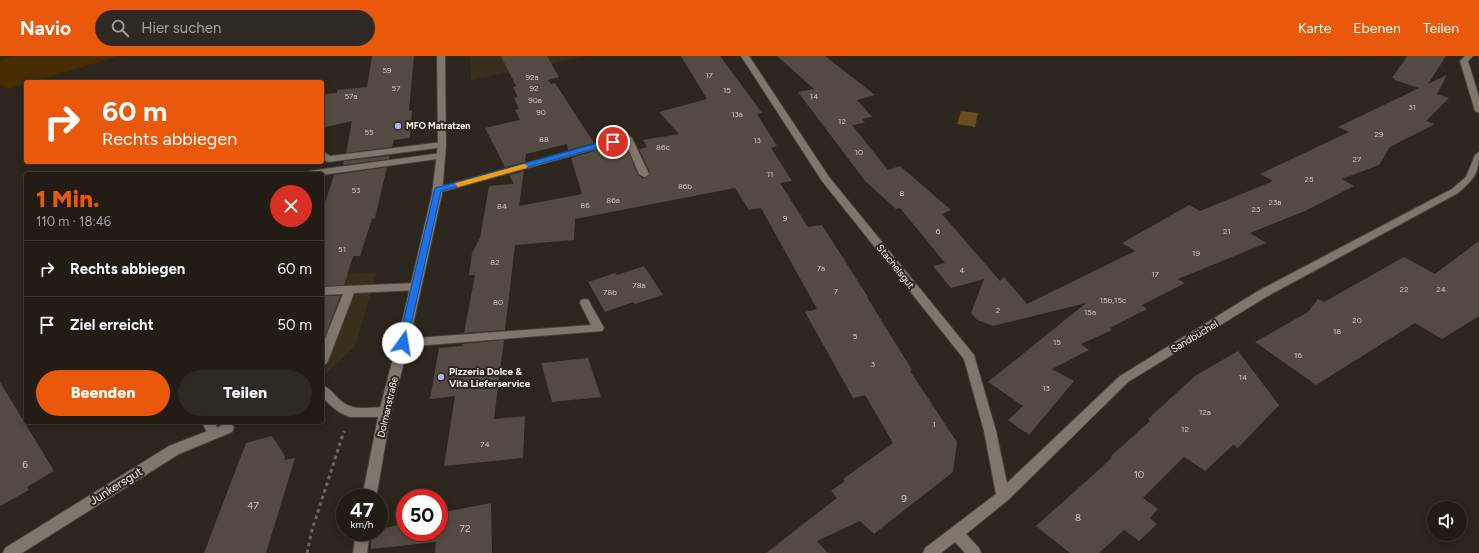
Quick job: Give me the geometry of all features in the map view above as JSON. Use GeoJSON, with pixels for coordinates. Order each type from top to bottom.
{"type":"FeatureCollection","features":[{"type":"Feature","properties":{"kind":"street","name":"Dolmanstraße"},"geometry":{"type":"LineString","coordinates":[[371,489],[384,412],[403,343],[438,190],[442,150],[442,56]]}},
{"type":"Feature","properties":{"kind":"street","name":"Stachelsgut"},"geometry":{"type":"LineString","coordinates":[[745,56],[825,179],[970,358],[990,431],[1003,496]]}},
{"type":"Feature","properties":{"kind":"street"},"geometry":{"type":"LineString","coordinates":[[1469,56],[1464,61],[1479,111]]}},
{"type":"Feature","properties":{"kind":"street"},"geometry":{"type":"LineString","coordinates":[[438,190],[628,138],[644,174]]}},
{"type":"Feature","properties":{"kind":"street"},"geometry":{"type":"LineString","coordinates":[[324,156],[328,159],[442,150]]}},
{"type":"Feature","properties":{"kind":"street"},"geometry":{"type":"LineString","coordinates":[[320,172],[442,150]]}},
{"type":"Feature","properties":{"kind":"street","name":"Sandbüchel"},"geometry":{"type":"LineString","coordinates":[[930,553],[1003,496],[1124,379],[1262,294],[1455,191],[1470,178],[1479,155]]}},
{"type":"Feature","properties":{"kind":"street"},"geometry":{"type":"LineString","coordinates":[[324,291],[416,287]]}},
{"type":"Feature","properties":{"kind":"street"},"geometry":{"type":"LineString","coordinates":[[324,356],[350,289]]}},
{"type":"Feature","properties":{"kind":"street"},"geometry":{"type":"LineString","coordinates":[[403,343],[598,328],[585,303]]}},
{"type":"Feature","properties":{"kind":"street"},"geometry":{"type":"LineString","coordinates":[[324,392],[340,407],[350,412],[384,412]]}},
{"type":"Feature","properties":{"kind":"street","name":"Junkersgut"},"geometry":{"type":"LineString","coordinates":[[10,553],[211,428],[228,428]]}},
{"type":"Feature","properties":{"kind":"street"},"geometry":{"type":"LineString","coordinates":[[955,532],[974,553]]}},
{"type":"Feature","properties":{"kind":"street"},"geometry":{"type":"LineString","coordinates":[[360,553],[362,541]]}},
{"type":"Feature","properties":{"kind":"path"},"geometry":{"type":"LineString","coordinates":[[308,553],[312,530],[350,412]]}},
{"type":"Feature","properties":{"kind":"shaded area"},"geometry":{"type":"Polygon","coordinates":[[[16,56],[116,57],[38,80],[24,80],[24,85],[8,89],[0,84],[0,60],[16,56]]]}},
{"type":"Feature","properties":{"kind":"shaded area"},"geometry":{"type":"Polygon","coordinates":[[[470,56],[588,56],[471,80],[470,56]]]}},
{"type":"Feature","properties":{"kind":"shaded area"},"geometry":{"type":"Polygon","coordinates":[[[961,111],[978,113],[975,127],[957,124],[961,111]]]}},
{"type":"Feature","properties":{"kind":"shaded area"},"geometry":{"type":"Polygon","coordinates":[[[377,272],[355,346],[324,376],[324,276],[377,272]]]}},
{"type":"Feature","properties":{"kind":"building"},"geometry":{"type":"Polygon","coordinates":[[[372,56],[414,56],[409,110],[412,111],[410,138],[394,140],[392,147],[346,153],[352,121],[324,128],[324,94],[337,93],[337,90],[367,87],[372,56]]]}},
{"type":"Feature","properties":{"kind":"building"},"geometry":{"type":"Polygon","coordinates":[[[501,56],[547,56],[559,77],[548,80],[551,84],[555,83],[594,143],[568,150],[567,144],[526,154],[525,162],[505,167],[485,128],[520,120],[515,110],[519,109],[514,98],[518,97],[513,87],[516,86],[501,56]]]}},
{"type":"Feature","properties":{"kind":"building"},"geometry":{"type":"Polygon","coordinates":[[[681,56],[720,56],[762,113],[757,114],[777,146],[771,148],[792,181],[780,183],[808,227],[822,225],[912,370],[910,371],[957,442],[953,472],[874,534],[860,521],[817,541],[828,553],[766,553],[837,498],[831,491],[845,481],[843,479],[893,443],[865,395],[853,398],[805,312],[817,309],[761,208],[749,210],[735,188],[575,219],[574,240],[515,245],[505,330],[464,333],[475,275],[469,275],[472,253],[480,238],[489,186],[514,184],[509,175],[524,171],[519,206],[582,194],[571,158],[598,150],[602,156],[628,151],[638,175],[643,178],[648,177],[650,173],[639,149],[647,147],[643,140],[679,134],[659,112],[707,99],[681,56]]]}},
{"type":"Feature","properties":{"kind":"building"},"geometry":{"type":"Polygon","coordinates":[[[777,56],[825,56],[875,95],[857,100],[872,117],[862,119],[865,123],[852,125],[888,170],[900,166],[951,210],[942,214],[1000,281],[1004,277],[1027,304],[1135,251],[1122,243],[1189,205],[1200,211],[1273,181],[1260,174],[1349,132],[1338,127],[1419,88],[1392,78],[1407,56],[1446,56],[1428,84],[1447,75],[1437,94],[1449,98],[1426,121],[1435,124],[1390,147],[1379,165],[1342,179],[1354,186],[1305,211],[1250,233],[1266,243],[1178,279],[1185,283],[1142,305],[1147,309],[1110,328],[1112,330],[1081,344],[1089,350],[1052,369],[1074,381],[1029,435],[1008,420],[1023,406],[988,382],[1086,303],[993,326],[977,320],[971,313],[984,279],[951,288],[933,266],[945,263],[900,208],[896,209],[865,181],[798,92],[814,89],[777,56]]]}},
{"type":"Feature","properties":{"kind":"building"},"geometry":{"type":"Polygon","coordinates":[[[390,156],[389,159],[343,165],[344,161],[390,156]]]}},
{"type":"Feature","properties":{"kind":"building"},"geometry":{"type":"Polygon","coordinates":[[[387,167],[375,218],[372,219],[360,256],[353,256],[344,285],[324,286],[324,206],[334,175],[387,167]]]}},
{"type":"Feature","properties":{"kind":"building"},"geometry":{"type":"Polygon","coordinates":[[[1479,241],[1479,316],[1442,339],[1415,323],[1316,385],[1255,342],[1308,312],[1318,299],[1324,302],[1404,257],[1435,274],[1479,241]]]}},
{"type":"Feature","properties":{"kind":"building"},"geometry":{"type":"Polygon","coordinates":[[[644,266],[663,295],[635,304],[633,302],[605,312],[588,282],[615,273],[617,275],[644,266]]]}},
{"type":"Feature","properties":{"kind":"building"},"geometry":{"type":"Polygon","coordinates":[[[324,296],[340,296],[325,336],[324,296]]]}},
{"type":"Feature","properties":{"kind":"building"},"geometry":{"type":"Polygon","coordinates":[[[504,340],[494,419],[525,416],[523,458],[444,466],[455,396],[430,399],[439,348],[504,340]]]}},
{"type":"Feature","properties":{"kind":"building"},"geometry":{"type":"Polygon","coordinates":[[[1238,351],[1279,405],[1238,448],[1233,445],[1205,471],[1184,457],[1143,498],[1158,509],[1150,518],[1157,524],[1139,541],[1124,530],[1099,553],[1070,553],[1036,526],[1102,467],[1112,457],[1111,456],[1150,421],[1148,419],[1195,376],[1238,351]]]}},
{"type":"Feature","properties":{"kind":"building"},"geometry":{"type":"Polygon","coordinates":[[[588,358],[601,397],[552,402],[541,363],[588,358]]]}},
{"type":"Feature","properties":{"kind":"building"},"geometry":{"type":"Polygon","coordinates":[[[0,382],[24,422],[24,424],[25,424],[54,471],[27,487],[29,490],[0,506],[0,382]]]}},
{"type":"Feature","properties":{"kind":"building"},"geometry":{"type":"Polygon","coordinates":[[[272,436],[285,456],[284,460],[295,458],[266,553],[204,553],[246,443],[272,436]]]}},
{"type":"Feature","properties":{"kind":"building"},"geometry":{"type":"Polygon","coordinates":[[[491,503],[492,553],[435,553],[436,542],[371,549],[371,541],[388,541],[388,527],[396,526],[396,541],[448,541],[448,511],[491,503]]]}},
{"type":"Feature","properties":{"kind":"slow traffic"},"geometry":{"type":"LineString","coordinates":[[458,184],[524,166]]}},
{"type":"Feature","properties":{"kind":"place","name":"MFO Matratzen"},"geometry":{"type":"Point","coordinates":[398,126]}},
{"type":"Feature","properties":{"kind":"place","name":"Pizzeria Dolce & Vita Lieferservice"},"geometry":{"type":"Point","coordinates":[441,377]}},
{"type":"Feature","properties":{"kind":"route"},"geometry":{"type":"LineString","coordinates":[[403,343],[438,190],[613,142]]}}]}
